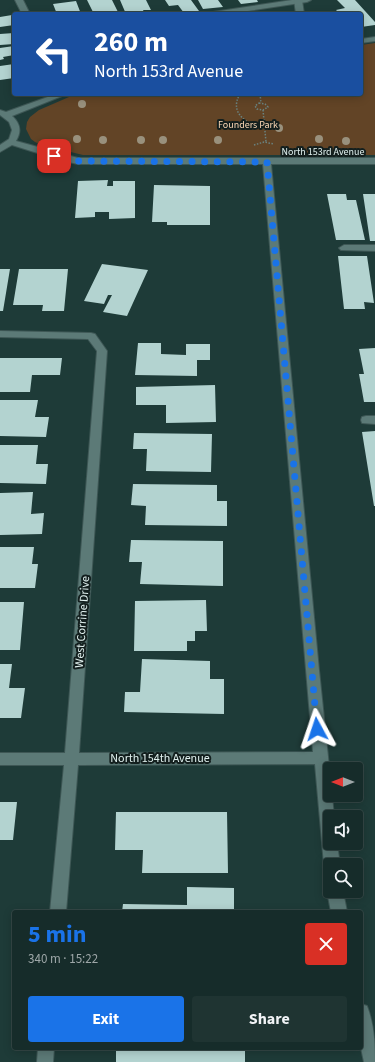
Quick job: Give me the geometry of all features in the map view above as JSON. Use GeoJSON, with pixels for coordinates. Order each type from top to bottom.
{"type":"FeatureCollection","features":[{"type":"Feature","properties":{"kind":"street"},"geometry":{"type":"LineString","coordinates":[[19,0],[25,12]]}},
{"type":"Feature","properties":{"kind":"street"},"geometry":{"type":"LineString","coordinates":[[226,12],[307,0]]}},
{"type":"Feature","properties":{"kind":"street"},"geometry":{"type":"LineString","coordinates":[[298,1],[300,12]]}},
{"type":"Feature","properties":{"kind":"street"},"geometry":{"type":"LineString","coordinates":[[363,41],[375,39]]}},
{"type":"Feature","properties":{"kind":"street"},"geometry":{"type":"LineString","coordinates":[[3,114],[57,96]]}},
{"type":"Feature","properties":{"kind":"street"},"geometry":{"type":"LineString","coordinates":[[0,149],[10,142],[16,134],[16,126],[14,122],[3,114]]}},
{"type":"Feature","properties":{"kind":"street","name":"North 153rd Avenue"},"geometry":{"type":"LineString","coordinates":[[10,142],[66,159],[78,161],[375,161]]}},
{"type":"Feature","properties":{"kind":"street"},"geometry":{"type":"LineString","coordinates":[[267,162],[320,758],[331,858]]}},
{"type":"Feature","properties":{"kind":"street"},"geometry":{"type":"LineString","coordinates":[[344,248],[375,248]]}},
{"type":"Feature","properties":{"kind":"street","name":"West Corrine Drive"},"geometry":{"type":"LineString","coordinates":[[0,334],[91,336],[102,350],[72,758],[58,910]]}},
{"type":"Feature","properties":{"kind":"street","name":"North 154th Avenue"},"geometry":{"type":"LineString","coordinates":[[0,759],[320,758]]}},
{"type":"Feature","properties":{"kind":"street"},"geometry":{"type":"LineString","coordinates":[[336,898],[339,910]]}},
{"type":"Feature","properties":{"kind":"street"},"geometry":{"type":"LineString","coordinates":[[363,1021],[372,1062]]}},
{"type":"Feature","properties":{"kind":"street"},"geometry":{"type":"LineString","coordinates":[[45,1062],[46,1050]]}},
{"type":"Feature","properties":{"kind":"path"},"geometry":{"type":"LineString","coordinates":[[239,96],[237,100],[237,108],[241,118],[249,125],[265,129]]}},
{"type":"Feature","properties":{"kind":"path"},"geometry":{"type":"LineString","coordinates":[[260,96],[261,103]]}},
{"type":"Feature","properties":{"kind":"path"},"geometry":{"type":"LineString","coordinates":[[257,104],[267,104],[268,106],[263,110],[255,107],[257,104]]}},
{"type":"Feature","properties":{"kind":"path"},"geometry":{"type":"LineString","coordinates":[[263,110],[266,142]]}},
{"type":"Feature","properties":{"kind":"green space","name":"Founders Park"},"geometry":{"type":"Polygon","coordinates":[[[375,43],[375,155],[83,155],[35,142],[31,139],[26,129],[27,122],[30,117],[39,110],[71,96],[363,96],[363,45],[375,43]]]}},
{"type":"Feature","properties":{"kind":"building"},"geometry":{"type":"Polygon","coordinates":[[[87,0],[112,0],[118,12],[93,12],[87,0]]]}},
{"type":"Feature","properties":{"kind":"building"},"geometry":{"type":"Polygon","coordinates":[[[120,0],[146,0],[151,10],[143,10],[144,12],[125,12],[120,0]]]}},
{"type":"Feature","properties":{"kind":"building"},"geometry":{"type":"Polygon","coordinates":[[[165,0],[191,0],[199,11],[183,12],[178,5],[169,6],[165,0]]]}},
{"type":"Feature","properties":{"kind":"building"},"geometry":{"type":"Polygon","coordinates":[[[198,0],[218,0],[223,7],[203,9],[198,0]]]}},
{"type":"Feature","properties":{"kind":"building"},"geometry":{"type":"Polygon","coordinates":[[[238,0],[257,0],[258,2],[241,4],[238,0]]]}},
{"type":"Feature","properties":{"kind":"building"},"geometry":{"type":"Polygon","coordinates":[[[337,0],[355,0],[375,22],[375,25],[363,27],[363,12],[338,12],[336,10],[345,8],[337,0]]]}},
{"type":"Feature","properties":{"kind":"building"},"geometry":{"type":"Polygon","coordinates":[[[76,1],[80,12],[56,12],[53,4],[76,1]]]}},
{"type":"Feature","properties":{"kind":"building"},"geometry":{"type":"Polygon","coordinates":[[[12,15],[12,25],[0,27],[0,17],[12,15]]]}},
{"type":"Feature","properties":{"kind":"building"},"geometry":{"type":"Polygon","coordinates":[[[12,33],[12,44],[0,45],[0,34],[12,33]]]}},
{"type":"Feature","properties":{"kind":"building"},"geometry":{"type":"Polygon","coordinates":[[[12,46],[12,55],[3,57],[4,59],[0,60],[0,48],[12,46]]]}},
{"type":"Feature","properties":{"kind":"building"},"geometry":{"type":"Polygon","coordinates":[[[12,64],[12,78],[0,80],[0,66],[12,64]]]}},
{"type":"Feature","properties":{"kind":"building"},"geometry":{"type":"Polygon","coordinates":[[[108,180],[107,186],[113,186],[113,181],[135,181],[135,218],[109,219],[109,212],[95,212],[95,217],[75,218],[78,181],[108,180]]]}},
{"type":"Feature","properties":{"kind":"building"},"geometry":{"type":"Polygon","coordinates":[[[154,185],[210,186],[210,225],[167,225],[167,222],[152,222],[154,185]]]}},
{"type":"Feature","properties":{"kind":"building"},"geometry":{"type":"Polygon","coordinates":[[[327,194],[346,194],[347,200],[356,200],[365,240],[336,240],[327,194]]]}},
{"type":"Feature","properties":{"kind":"building"},"geometry":{"type":"Polygon","coordinates":[[[363,194],[375,194],[375,241],[370,241],[363,194]]]}},
{"type":"Feature","properties":{"kind":"building"},"geometry":{"type":"Polygon","coordinates":[[[338,256],[367,256],[374,303],[364,302],[365,309],[344,309],[338,256]]]}},
{"type":"Feature","properties":{"kind":"building"},"geometry":{"type":"Polygon","coordinates":[[[102,264],[148,270],[127,316],[103,312],[112,295],[108,295],[104,304],[84,301],[102,264]]]}},
{"type":"Feature","properties":{"kind":"building"},"geometry":{"type":"Polygon","coordinates":[[[0,269],[10,269],[3,311],[0,311],[0,269]]]}},
{"type":"Feature","properties":{"kind":"building"},"geometry":{"type":"Polygon","coordinates":[[[19,269],[68,269],[64,311],[42,311],[43,305],[13,305],[19,269]]]}},
{"type":"Feature","properties":{"kind":"building"},"geometry":{"type":"Polygon","coordinates":[[[138,343],[161,343],[161,354],[186,355],[186,344],[210,344],[210,360],[197,360],[197,376],[135,375],[138,343]]]}},
{"type":"Feature","properties":{"kind":"building"},"geometry":{"type":"Polygon","coordinates":[[[375,348],[375,402],[364,402],[359,374],[364,374],[359,349],[375,348]]]}},
{"type":"Feature","properties":{"kind":"building"},"geometry":{"type":"Polygon","coordinates":[[[0,358],[62,358],[60,375],[32,375],[30,392],[0,392],[0,358]]]}},
{"type":"Feature","properties":{"kind":"building"},"geometry":{"type":"Polygon","coordinates":[[[215,385],[216,422],[166,423],[166,405],[136,405],[136,387],[215,385]]]}},
{"type":"Feature","properties":{"kind":"building"},"geometry":{"type":"Polygon","coordinates":[[[0,400],[38,400],[35,417],[49,417],[46,437],[0,436],[0,400]]]}},
{"type":"Feature","properties":{"kind":"building"},"geometry":{"type":"Polygon","coordinates":[[[375,431],[375,506],[374,506],[362,432],[375,431]]]}},
{"type":"Feature","properties":{"kind":"building"},"geometry":{"type":"Polygon","coordinates":[[[134,433],[212,434],[211,472],[146,471],[147,449],[133,449],[134,433]]]}},
{"type":"Feature","properties":{"kind":"building"},"geometry":{"type":"Polygon","coordinates":[[[0,445],[38,445],[36,464],[48,464],[46,484],[0,483],[0,445]]]}},
{"type":"Feature","properties":{"kind":"building"},"geometry":{"type":"Polygon","coordinates":[[[133,484],[217,485],[217,501],[227,501],[227,526],[145,525],[146,506],[131,505],[133,484]]]}},
{"type":"Feature","properties":{"kind":"building"},"geometry":{"type":"Polygon","coordinates":[[[33,492],[31,514],[44,513],[42,534],[0,535],[0,493],[33,492]]]}},
{"type":"Feature","properties":{"kind":"building"},"geometry":{"type":"Polygon","coordinates":[[[131,540],[223,541],[223,586],[140,584],[142,562],[129,562],[131,540]]]}},
{"type":"Feature","properties":{"kind":"building"},"geometry":{"type":"Polygon","coordinates":[[[0,547],[34,547],[32,564],[38,564],[35,588],[0,588],[0,547]]]}},
{"type":"Feature","properties":{"kind":"building"},"geometry":{"type":"Polygon","coordinates":[[[206,600],[207,631],[195,631],[195,641],[187,641],[187,651],[134,651],[135,601],[206,600]]]}},
{"type":"Feature","properties":{"kind":"building"},"geometry":{"type":"Polygon","coordinates":[[[0,602],[24,602],[20,650],[0,650],[0,602]]]}},
{"type":"Feature","properties":{"kind":"building"},"geometry":{"type":"Polygon","coordinates":[[[142,659],[210,661],[210,679],[224,679],[224,714],[124,712],[125,692],[140,692],[142,659]]]}},
{"type":"Feature","properties":{"kind":"building"},"geometry":{"type":"Polygon","coordinates":[[[0,664],[12,664],[9,688],[25,688],[21,718],[0,718],[0,664]]]}},
{"type":"Feature","properties":{"kind":"building"},"geometry":{"type":"Polygon","coordinates":[[[0,802],[17,802],[13,840],[0,840],[0,802]]]}},
{"type":"Feature","properties":{"kind":"building"},"geometry":{"type":"Polygon","coordinates":[[[116,812],[227,812],[228,873],[142,873],[143,850],[115,850],[116,812]]]}},
{"type":"Feature","properties":{"kind":"building"},"geometry":{"type":"Polygon","coordinates":[[[187,887],[234,888],[234,910],[122,910],[123,904],[187,905],[187,887]]]}},
{"type":"Feature","properties":{"kind":"building"},"geometry":{"type":"Polygon","coordinates":[[[116,1050],[245,1050],[245,1062],[116,1062],[116,1050]]]}},
{"type":"Feature","properties":{"kind":"route"},"geometry":{"type":"LineString","coordinates":[[54,156],[78,161],[267,162],[317,729]]}}]}
